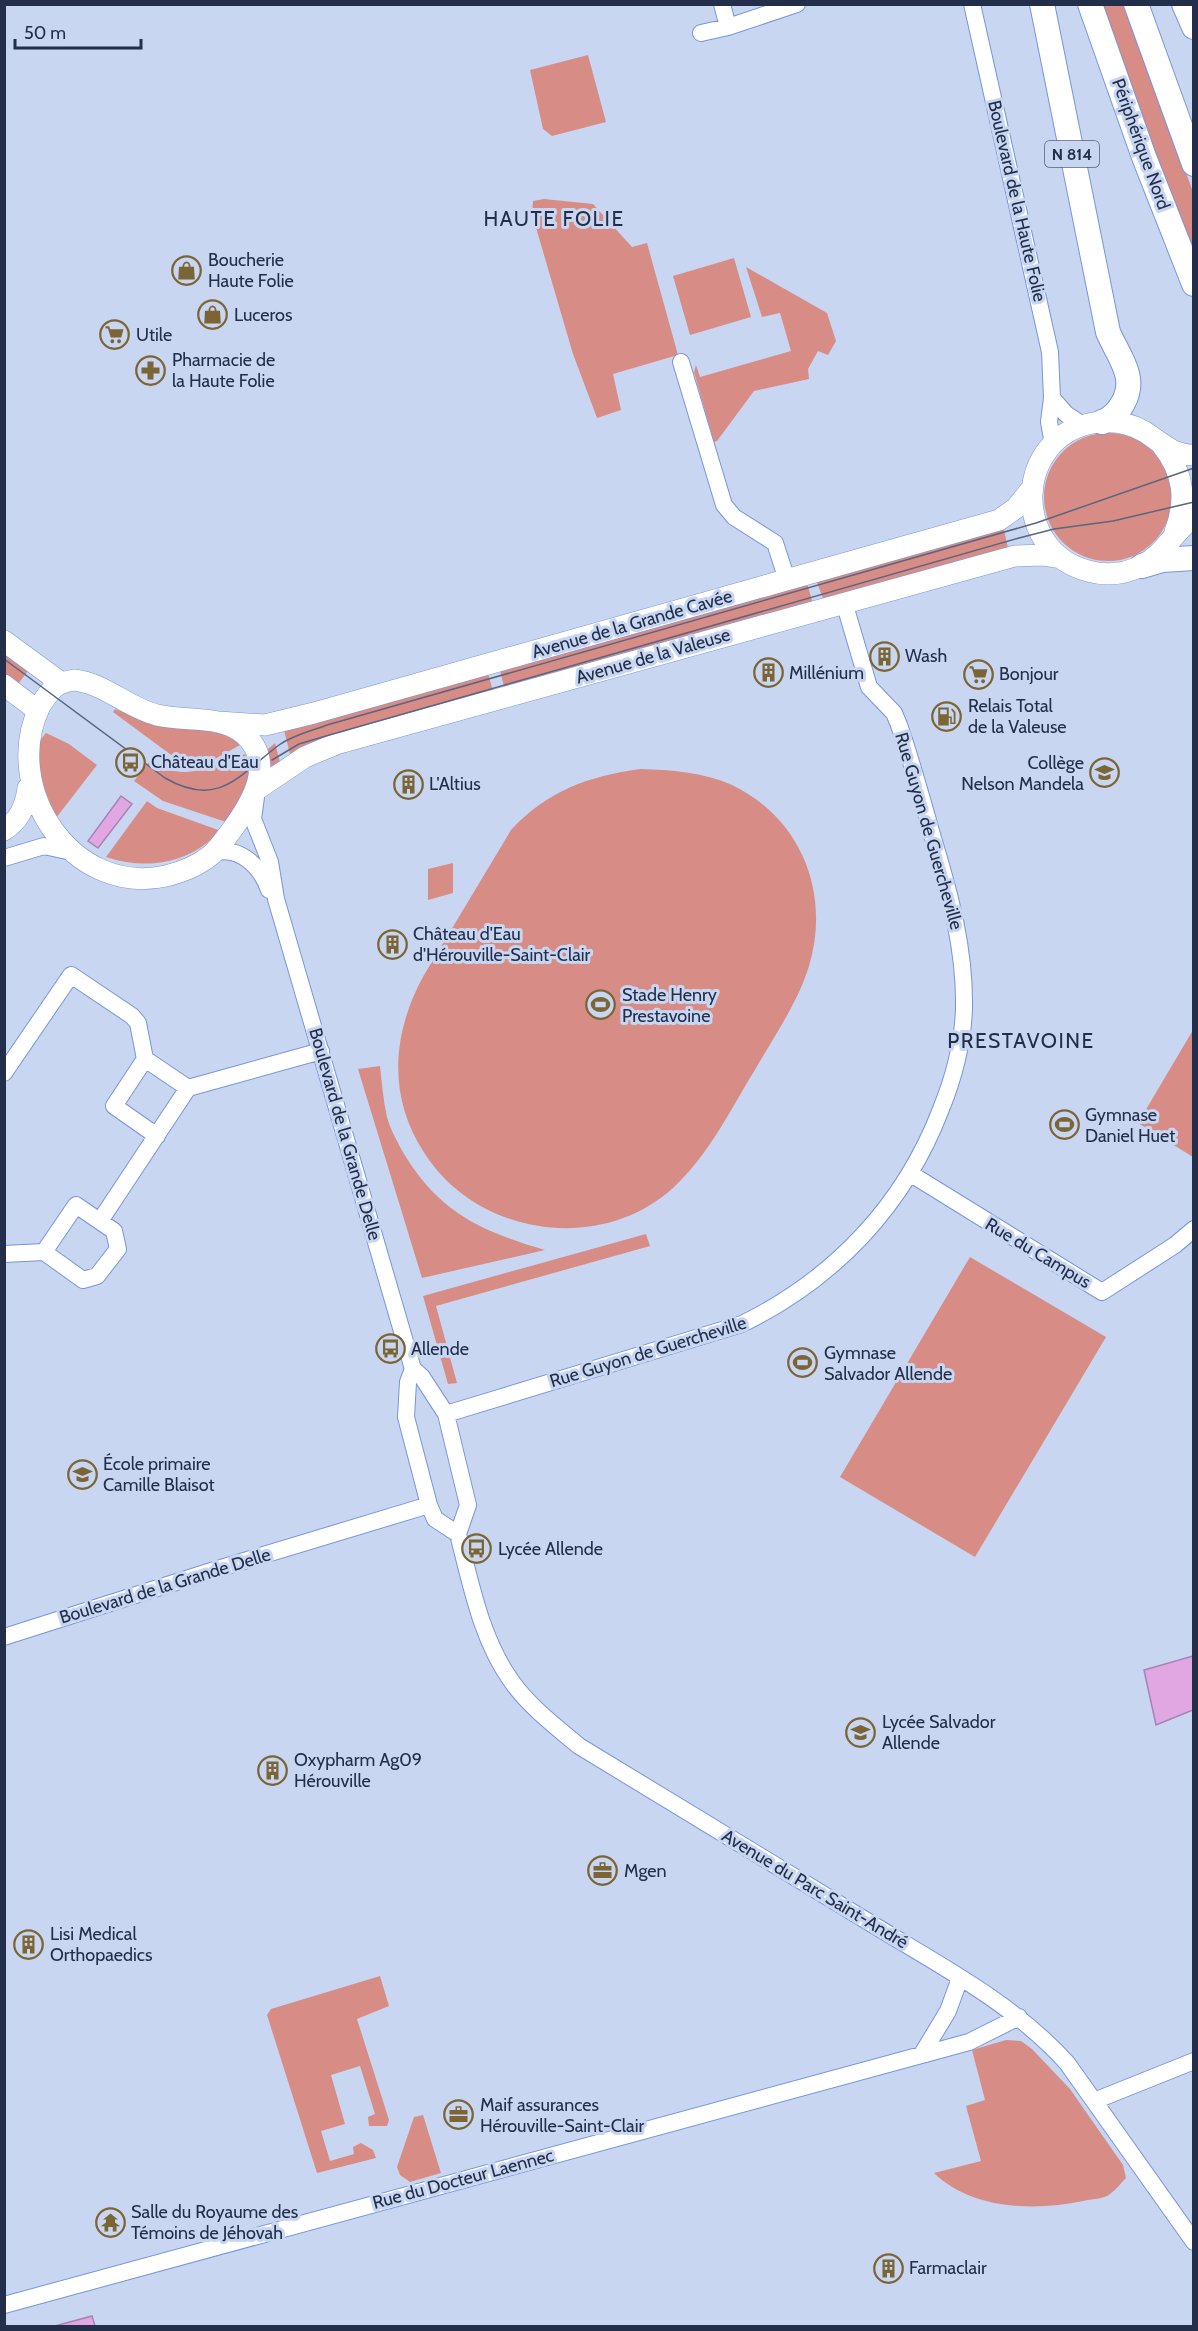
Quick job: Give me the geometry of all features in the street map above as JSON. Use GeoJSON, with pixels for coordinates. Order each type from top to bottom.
{"type":"FeatureCollection","features":[{"type":"Feature","properties":{"kind":"highway","name":"N 814"},"geometry":{"type":"LineString","coordinates":[[1042,4],[1108,332],[1125,364],[1130,380],[1128,394],[1121,407],[1109,420],[1093,424]]}},
{"type":"Feature","properties":{"kind":"highway","name":"Périphérique Nord"},"geometry":{"type":"LineString","coordinates":[[1090,4],[1144,157],[1194,284]]}},
{"type":"Feature","properties":{"kind":"highway"},"geometry":{"type":"LineString","coordinates":[[1136,4],[1194,164]]}},
{"type":"Feature","properties":{"kind":"highway"},"geometry":{"type":"LineString","coordinates":[[1184,4],[1194,27]]}},
{"type":"Feature","properties":{"kind":"highway"},"geometry":{"type":"LineString","coordinates":[[1142,566],[1162,560],[1194,558]]}},
{"type":"Feature","properties":{"kind":"main road"},"geometry":{"type":"LineString","coordinates":[[1194,455],[1178,453],[1131,426],[1093,424],[1066,434],[1053,444],[1039,464],[1032,488],[1033,515],[1039,532],[1050,549],[1061,558],[1082,569],[1102,574],[1123,572],[1142,566],[1161,552],[1175,533],[1194,517]]}},
{"type":"Feature","properties":{"kind":"main road"},"geometry":{"type":"LineString","coordinates":[[1162,445],[1174,463],[1182,484],[1183,506],[1175,533]]}},
{"type":"Feature","properties":{"kind":"main road","name":"Avenue de la Grande Cavée"},"geometry":{"type":"LineString","coordinates":[[60,682],[74,680],[84,682],[124,703],[156,715],[265,725],[315,714],[999,520],[1016,508],[1032,488]]}},
{"type":"Feature","properties":{"kind":"main road","name":"Avenue de la Valeuse"},"geometry":{"type":"LineString","coordinates":[[256,790],[305,757],[336,744],[1015,556],[1042,555],[1061,558]]}},
{"type":"Feature","properties":{"kind":"main road"},"geometry":{"type":"LineString","coordinates":[[4,641],[60,682],[44,698],[30,725],[24,768],[28,788],[47,831],[67,851],[89,866],[105,872],[143,879],[182,871],[213,853],[238,821],[256,790],[260,771],[260,761],[251,741],[239,730],[218,722]]}},
{"type":"Feature","properties":{"kind":"main road"},"geometry":{"type":"LineString","coordinates":[[4,686],[37,710]]}},
{"type":"Feature","properties":{"kind":"main road"},"geometry":{"type":"LineString","coordinates":[[4,830],[17,820],[21,813],[28,788]]}},
{"type":"Feature","properties":{"kind":"street"},"geometry":{"type":"LineString","coordinates":[[722,4],[728,27]]}},
{"type":"Feature","properties":{"kind":"street"},"geometry":{"type":"LineString","coordinates":[[701,33],[728,27],[797,4]]}},
{"type":"Feature","properties":{"kind":"street","name":"Boulevard de la Haute Folie"},"geometry":{"type":"LineString","coordinates":[[972,4],[1043,313],[1050,352],[1052,398],[1049,422],[1053,444]]}},
{"type":"Feature","properties":{"kind":"street"},"geometry":{"type":"LineString","coordinates":[[681,362],[720,498],[734,517],[775,543],[787,580]]}},
{"type":"Feature","properties":{"kind":"street"},"geometry":{"type":"LineString","coordinates":[[1052,398],[1066,414],[1093,424]]}},
{"type":"Feature","properties":{"kind":"street","name":"Rue Guyon de Guercheville"},"geometry":{"type":"LineString","coordinates":[[441,1407],[742,1324],[772,1309],[833,1265],[875,1223],[911,1174],[936,1123],[957,1058],[964,1009],[960,947],[955,913],[899,725],[894,713],[869,687],[844,603]]}},
{"type":"Feature","properties":{"kind":"street","name":"Boulevard de la Grande Delle"},"geometry":{"type":"LineString","coordinates":[[256,790],[253,819],[272,869],[276,899],[413,1369],[422,1377],[441,1407],[468,1505],[465,1513],[457,1521],[447,1523],[432,1512],[406,1417],[408,1382],[413,1369]]}},
{"type":"Feature","properties":{"kind":"street"},"geometry":{"type":"LineString","coordinates":[[4,858],[44,846],[67,851]]}},
{"type":"Feature","properties":{"kind":"street","name":"Boulevard de la Grande Delle"},"geometry":{"type":"LineString","coordinates":[[213,853],[233,853],[259,868],[270,892],[276,899]]}},
{"type":"Feature","properties":{"kind":"street"},"geometry":{"type":"LineString","coordinates":[[4,1073],[71,975],[132,1016],[138,1023],[145,1059],[114,1106],[157,1136]]}},
{"type":"Feature","properties":{"kind":"street"},"geometry":{"type":"LineString","coordinates":[[100,1221],[188,1088],[321,1051]]}},
{"type":"Feature","properties":{"kind":"street"},"geometry":{"type":"LineString","coordinates":[[145,1059],[188,1088]]}},
{"type":"Feature","properties":{"kind":"street","name":"Rue du Campus"},"geometry":{"type":"LineString","coordinates":[[911,1174],[1102,1292],[1175,1245],[1194,1229]]}},
{"type":"Feature","properties":{"kind":"street"},"geometry":{"type":"LineString","coordinates":[[4,1254],[44,1252],[83,1280],[97,1276],[118,1249],[114,1231],[76,1205],[44,1252]]}},
{"type":"Feature","properties":{"kind":"street"},"geometry":{"type":"LineString","coordinates":[[406,1417],[412,1405],[426,1397],[441,1407]]}},
{"type":"Feature","properties":{"kind":"street"},"geometry":{"type":"LineString","coordinates":[[432,1512],[458,1534],[468,1505]]}},
{"type":"Feature","properties":{"kind":"street","name":"Boulevard de la Grande Delle"},"geometry":{"type":"LineString","coordinates":[[4,1637],[214,1570],[432,1512]]}},
{"type":"Feature","properties":{"kind":"street","name":"Avenue du Parc Saint-André"},"geometry":{"type":"LineString","coordinates":[[458,1534],[479,1612],[493,1648],[512,1681],[552,1724],[579,1746],[960,1978],[1019,2017],[1067,2063],[1194,2242]]}},
{"type":"Feature","properties":{"kind":"street"},"geometry":{"type":"LineString","coordinates":[[922,2054],[948,2011],[960,1978]]}},
{"type":"Feature","properties":{"kind":"street","name":"Rue du Docteur Laennec"},"geometry":{"type":"LineString","coordinates":[[4,2305],[969,2042],[1019,2017]]}},
{"type":"Feature","properties":{"kind":"street"},"geometry":{"type":"LineString","coordinates":[[1094,2101],[1194,2061]]}},
{"type":"Feature","properties":{"kind":"shaded area"},"geometry":{"type":"Polygon","coordinates":[[[1102,5],[1125,5],[1193,192],[1193,257],[1102,5]]]}},
{"type":"Feature","properties":{"kind":"shaded area"},"geometry":{"type":"Polygon","coordinates":[[[588,55],[606,122],[552,136],[543,129],[530,70],[588,55]]]}},
{"type":"Feature","properties":{"kind":"shaded area"},"geometry":{"type":"Polygon","coordinates":[[[544,199],[593,204],[632,247],[647,243],[678,355],[613,374],[621,410],[597,418],[573,354],[532,214],[533,201],[544,199]]]}},
{"type":"Feature","properties":{"kind":"shaded area"},"geometry":{"type":"Polygon","coordinates":[[[734,258],[751,317],[690,335],[673,276],[734,258]]]}},
{"type":"Feature","properties":{"kind":"shaded area"},"geometry":{"type":"Polygon","coordinates":[[[746,267],[827,313],[836,341],[828,355],[818,351],[808,369],[809,379],[754,391],[714,442],[694,372],[696,365],[700,377],[791,351],[780,313],[762,317],[746,267]]]}},
{"type":"Feature","properties":{"kind":"shaded area"},"geometry":{"type":"Polygon","coordinates":[[[1108,433],[1132,438],[1153,452],[1167,473],[1172,497],[1167,521],[1153,542],[1132,556],[1108,561],[1084,556],[1063,542],[1049,521],[1044,497],[1049,473],[1063,452],[1084,438],[1108,433]]]}},
{"type":"Feature","properties":{"kind":"shaded area"},"geometry":{"type":"Polygon","coordinates":[[[1002,522],[1009,552],[824,601],[816,580],[1002,522]]]}},
{"type":"Feature","properties":{"kind":"shaded area"},"geometry":{"type":"Polygon","coordinates":[[[807,583],[813,604],[505,690],[499,667],[807,583]]]}},
{"type":"Feature","properties":{"kind":"shaded area"},"geometry":{"type":"Polygon","coordinates":[[[4,648],[31,667],[15,688],[5,680],[4,648]]]}},
{"type":"Feature","properties":{"kind":"shaded area"},"geometry":{"type":"Polygon","coordinates":[[[488,673],[494,695],[291,758],[284,730],[488,673]]]}},
{"type":"Feature","properties":{"kind":"shaded area"},"geometry":{"type":"Polygon","coordinates":[[[115,709],[169,727],[216,732],[240,745],[215,759],[199,764],[182,763],[113,712],[115,709]]]}},
{"type":"Feature","properties":{"kind":"shaded area"},"geometry":{"type":"Polygon","coordinates":[[[46,733],[69,744],[97,765],[56,818],[41,781],[38,743],[46,733]]]}},
{"type":"Feature","properties":{"kind":"shaded area"},"geometry":{"type":"Polygon","coordinates":[[[275,743],[281,766],[274,768],[271,766],[267,750],[275,743]]]}},
{"type":"Feature","properties":{"kind":"shaded area"},"geometry":{"type":"Polygon","coordinates":[[[245,754],[248,773],[245,790],[229,823],[163,801],[134,781],[150,761],[162,768],[186,772],[210,768],[245,754]]]}},
{"type":"Feature","properties":{"kind":"shaded area","name":"Stade Henry Prestavoine"},"geometry":{"type":"Polygon","coordinates":[[[640,769],[687,772],[710,777],[732,785],[756,799],[776,817],[792,838],[805,861],[812,885],[816,912],[815,939],[809,966],[778,1031],[728,1116],[697,1162],[673,1188],[644,1209],[611,1222],[576,1228],[542,1226],[508,1218],[476,1203],[448,1182],[425,1154],[413,1132],[404,1110],[398,1065],[405,1019],[424,975],[511,830],[525,816],[554,795],[586,781],[640,769]]]}},
{"type":"Feature","properties":{"kind":"shaded area"},"geometry":{"type":"Polygon","coordinates":[[[121,796],[132,804],[98,848],[88,841],[121,796]]]}},
{"type":"Feature","properties":{"kind":"shaded area"},"geometry":{"type":"Polygon","coordinates":[[[147,801],[157,808],[221,831],[196,851],[168,861],[138,863],[106,857],[147,801]]]}},
{"type":"Feature","properties":{"kind":"shaded area"},"geometry":{"type":"Polygon","coordinates":[[[453,863],[453,893],[428,900],[428,869],[453,863]]]}},
{"type":"Feature","properties":{"kind":"shaded area"},"geometry":{"type":"Polygon","coordinates":[[[1193,1030],[1194,1157],[1138,1123],[1193,1030]]]}},
{"type":"Feature","properties":{"kind":"shaded area"},"geometry":{"type":"Polygon","coordinates":[[[380,1066],[387,1117],[394,1136],[404,1154],[432,1191],[464,1217],[482,1227],[545,1250],[422,1278],[358,1069],[380,1066]]]}},
{"type":"Feature","properties":{"kind":"shaded area"},"geometry":{"type":"Polygon","coordinates":[[[646,1234],[650,1246],[436,1306],[457,1383],[448,1384],[423,1296],[646,1234]]]}},
{"type":"Feature","properties":{"kind":"shaded area"},"geometry":{"type":"Polygon","coordinates":[[[970,1257],[1106,1337],[975,1557],[840,1477],[970,1257]]]}},
{"type":"Feature","properties":{"kind":"shaded area"},"geometry":{"type":"Polygon","coordinates":[[[1193,1656],[1193,1710],[1156,1725],[1144,1670],[1193,1656]]]}},
{"type":"Feature","properties":{"kind":"shaded area"},"geometry":{"type":"Polygon","coordinates":[[[380,1976],[389,2006],[357,2019],[389,2120],[387,2126],[369,2126],[368,2117],[375,2114],[360,2066],[331,2075],[345,2124],[321,2131],[330,2161],[354,2154],[353,2147],[361,2143],[373,2150],[376,2158],[317,2173],[267,2015],[271,2009],[380,1976]]]}},
{"type":"Feature","properties":{"kind":"shaded area"},"geometry":{"type":"Polygon","coordinates":[[[1006,2040],[1021,2041],[1032,2049],[1070,2089],[1123,2165],[1126,2178],[1107,2196],[1045,2206],[1005,2205],[967,2194],[949,2185],[934,2173],[981,2161],[966,2106],[985,2100],[972,2050],[1006,2040]]]}},
{"type":"Feature","properties":{"kind":"shaded area"},"geometry":{"type":"Polygon","coordinates":[[[423,2115],[441,2173],[410,2182],[400,2175],[397,2167],[414,2117],[423,2115]]]}},
{"type":"Feature","properties":{"kind":"shaded area"},"geometry":{"type":"Polygon","coordinates":[[[92,2316],[95,2326],[55,2326],[92,2316]]]}},
{"type":"Feature","properties":{"kind":"tram line"},"geometry":{"type":"LineString","coordinates":[[4,659],[165,778],[184,787],[200,790],[214,789],[240,777],[284,742],[327,725],[1036,523],[1194,468]]}},
{"type":"Feature","properties":{"kind":"tram line"},"geometry":{"type":"LineString","coordinates":[[272,760],[299,744],[319,738],[1019,538],[1054,529],[1113,521],[1194,502]]}},
{"type":"Feature","properties":{"kind":"place","name":"Boucherie Haute Folie"},"geometry":{"type":"Point","coordinates":[187,270]}},
{"type":"Feature","properties":{"kind":"place","name":"Luceros"},"geometry":{"type":"Point","coordinates":[213,315]}},
{"type":"Feature","properties":{"kind":"place","name":"Utile"},"geometry":{"type":"Point","coordinates":[115,335]}},
{"type":"Feature","properties":{"kind":"place","name":"Pharmacie de la Haute Folie"},"geometry":{"type":"Point","coordinates":[151,370]}},
{"type":"Feature","properties":{"kind":"place","name":"Wash"},"geometry":{"type":"Point","coordinates":[884,656]}},
{"type":"Feature","properties":{"kind":"place","name":"Millénium"},"geometry":{"type":"Point","coordinates":[768,673]}},
{"type":"Feature","properties":{"kind":"place","name":"Bonjour"},"geometry":{"type":"Point","coordinates":[978,674]}},
{"type":"Feature","properties":{"kind":"place","name":"Relais Total de la Valeuse"},"geometry":{"type":"Point","coordinates":[947,716]}},
{"type":"Feature","properties":{"kind":"place","name":"Château d'Eau"},"geometry":{"type":"Point","coordinates":[130,762]}},
{"type":"Feature","properties":{"kind":"place","name":"Collège Nelson Mandela"},"geometry":{"type":"Point","coordinates":[1105,773]}},
{"type":"Feature","properties":{"kind":"place","name":"L'Altius"},"geometry":{"type":"Point","coordinates":[408,784]}},
{"type":"Feature","properties":{"kind":"place","name":"Château d'Eau d'Hérouville-Saint-Clair"},"geometry":{"type":"Point","coordinates":[392,944]}},
{"type":"Feature","properties":{"kind":"place","name":"Stade Henry Prestavoine"},"geometry":{"type":"Point","coordinates":[601,1005]}},
{"type":"Feature","properties":{"kind":"place","name":"Gymnase Daniel Huet"},"geometry":{"type":"Point","coordinates":[1064,1125]}},
{"type":"Feature","properties":{"kind":"place","name":"Allende"},"geometry":{"type":"Point","coordinates":[390,1349]}},
{"type":"Feature","properties":{"kind":"place","name":"Gymnase Salvador Allende"},"geometry":{"type":"Point","coordinates":[803,1363]}},
{"type":"Feature","properties":{"kind":"place","name":"École primaire Camille Blaisot"},"geometry":{"type":"Point","coordinates":[82,1474]}},
{"type":"Feature","properties":{"kind":"place","name":"Lycée Allende"},"geometry":{"type":"Point","coordinates":[477,1549]}},
{"type":"Feature","properties":{"kind":"place","name":"Lycée Salvador Allende"},"geometry":{"type":"Point","coordinates":[861,1732]}},
{"type":"Feature","properties":{"kind":"place","name":"Oxypharm Ag09 Hérouville"},"geometry":{"type":"Point","coordinates":[273,1770]}},
{"type":"Feature","properties":{"kind":"place","name":"Mgen"},"geometry":{"type":"Point","coordinates":[603,1871]}},
{"type":"Feature","properties":{"kind":"place","name":"Lisi Medical Orthopaedics"},"geometry":{"type":"Point","coordinates":[29,1944]}},
{"type":"Feature","properties":{"kind":"place","name":"Maif assurances Hérouville-Saint-Clair"},"geometry":{"type":"Point","coordinates":[459,2115]}},
{"type":"Feature","properties":{"kind":"place","name":"Salle du Royaume des Témoins de Jéhovah"},"geometry":{"type":"Point","coordinates":[110,2222]}},
{"type":"Feature","properties":{"kind":"place","name":"Farmaclair"},"geometry":{"type":"Point","coordinates":[888,2268]}},
{"type":"Feature","properties":{"kind":"district","name":"HAUTE FOLIE"},"geometry":{"type":"Point","coordinates":[554,219]}},
{"type":"Feature","properties":{"kind":"district","name":"PRESTAVOINE"},"geometry":{"type":"Point","coordinates":[1021,1041]}}]}
